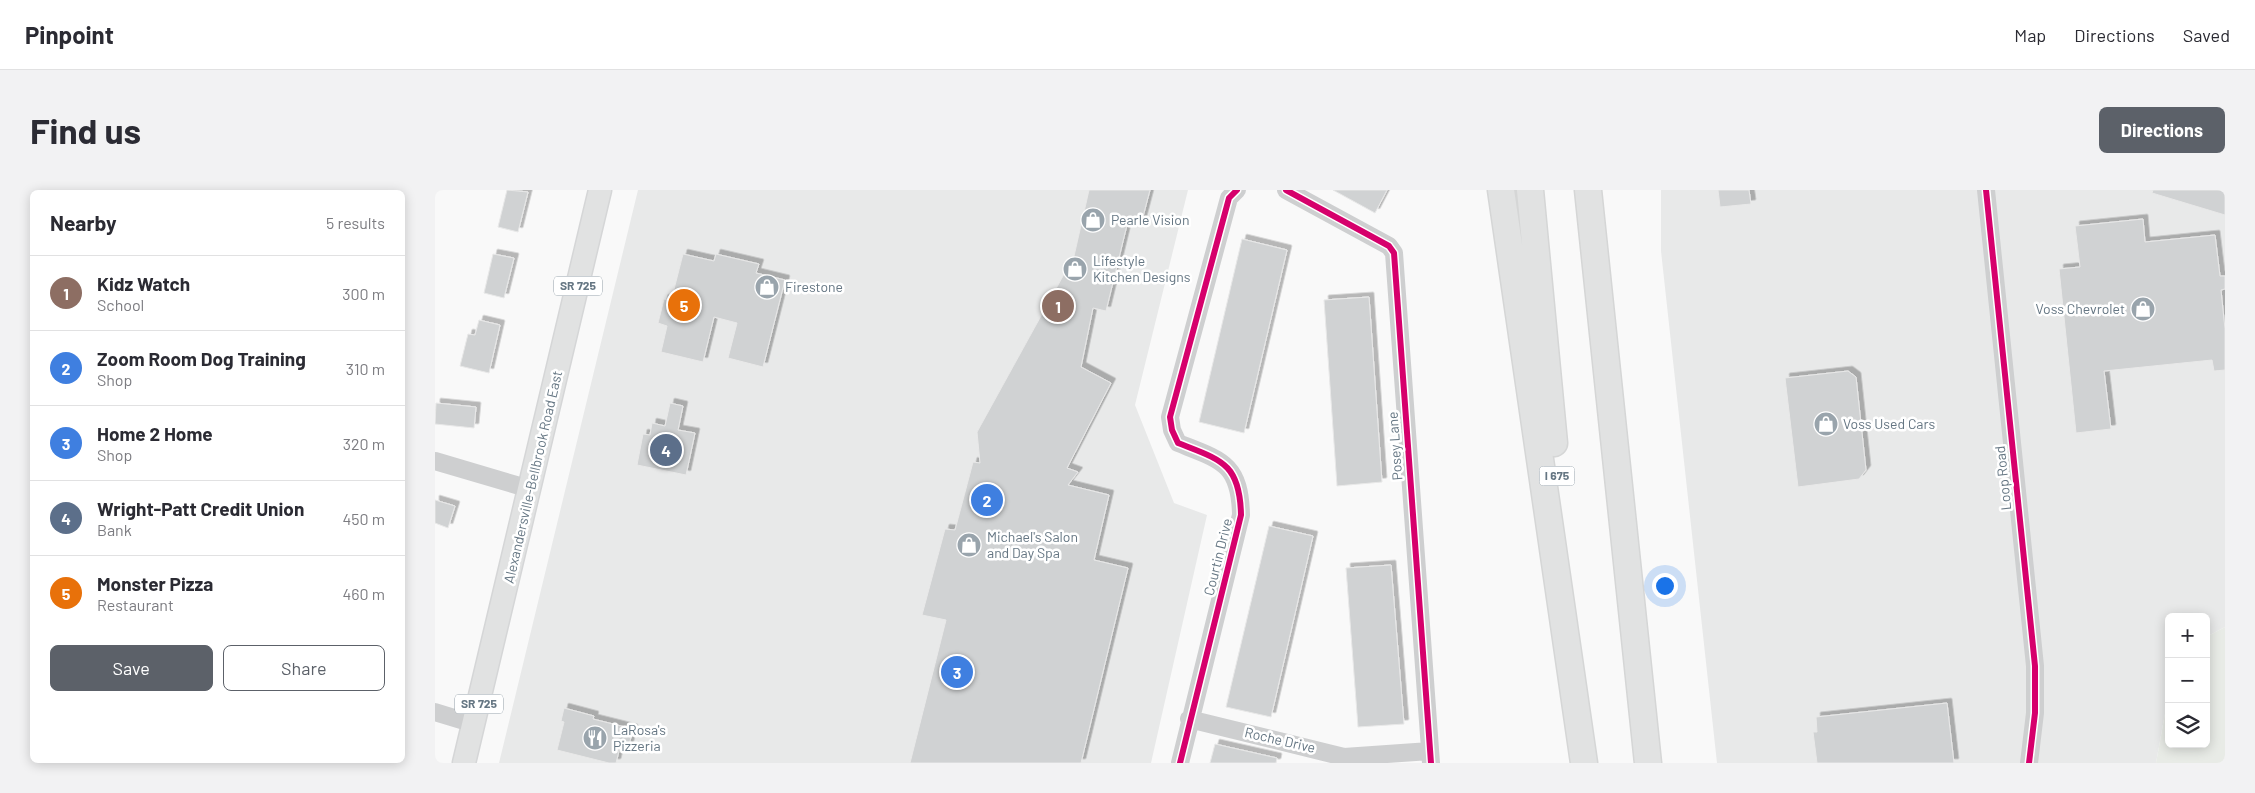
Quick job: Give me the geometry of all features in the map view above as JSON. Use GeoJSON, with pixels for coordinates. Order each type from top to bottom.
{"type":"FeatureCollection","features":[{"type":"Feature","properties":{"kind":"highway"},"geometry":{"type":"LineString","coordinates":[[1501,190],[1585,763]]}},
{"type":"Feature","properties":{"kind":"highway","name":"I 675"},"geometry":{"type":"LineString","coordinates":[[1530,190],[1585,763]]}},
{"type":"Feature","properties":{"kind":"highway"},"geometry":{"type":"LineString","coordinates":[[1588,190],[1648,763]]}},
{"type":"Feature","properties":{"kind":"highway"},"geometry":{"type":"LineString","coordinates":[[1592,227],[1596,190]]}},
{"type":"Feature","properties":{"kind":"main road","name":"Alexandersville-Bellbrook Road East"},"geometry":{"type":"LineString","coordinates":[[465,763],[600,190]]}},
{"type":"Feature","properties":{"kind":"street","name":"Courtin Drive"},"geometry":{"type":"LineString","coordinates":[[1180,763],[1189,719],[1241,515],[1241,493],[1231,471],[1220,460],[1178,443],[1172,430],[1170,417],[1229,198],[1237,190]]}},
{"type":"Feature","properties":{"kind":"street","name":"Posey Lane"},"geometry":{"type":"LineString","coordinates":[[1286,190],[1389,246],[1394,253],[1430,757]]}},
{"type":"Feature","properties":{"kind":"street","name":"Loop Road"},"geometry":{"type":"LineString","coordinates":[[1985,190],[2035,666],[2035,713],[2029,763]]}},
{"type":"Feature","properties":{"kind":"street"},"geometry":{"type":"LineString","coordinates":[[435,461],[531,489]]}},
{"type":"Feature","properties":{"kind":"street"},"geometry":{"type":"LineString","coordinates":[[435,712],[474,724]]}},
{"type":"Feature","properties":{"kind":"street","name":"Roche Drive"},"geometry":{"type":"LineString","coordinates":[[1189,719],[1344,757],[1430,757]]}},
{"type":"Feature","properties":{"kind":"shaded area"},"geometry":{"type":"Polygon","coordinates":[[[638,190],[1188,190],[1135,405],[1174,503],[1207,515],[1151,763],[499,763],[638,190]]]}},
{"type":"Feature","properties":{"kind":"shaded area"},"geometry":{"type":"Polygon","coordinates":[[[1661,190],[2225,190],[2225,627],[2210,635],[2210,613],[2165,613],[2165,713],[2156,763],[1717,763],[1661,251],[1661,190]]]}},
{"type":"Feature","properties":{"kind":"shaded area"},"geometry":{"type":"Polygon","coordinates":[[[2225,627],[2225,763],[2156,763],[2165,713],[2165,748],[2210,748],[2210,635],[2225,627]]]}},
{"type":"Feature","properties":{"kind":"building"},"geometry":{"type":"Polygon","coordinates":[[[507,190],[528,192],[518,232],[498,227],[507,190]]]}},
{"type":"Feature","properties":{"kind":"building"},"geometry":{"type":"Polygon","coordinates":[[[1089,190],[1150,190],[1140,228],[1127,225],[1106,311],[1093,308],[1081,367],[1111,383],[1067,468],[1078,472],[1068,485],[1109,495],[1094,560],[1128,568],[1081,763],[910,763],[946,620],[922,615],[945,529],[955,530],[973,462],[980,463],[977,432],[1074,256],[1089,190]]]}},
{"type":"Feature","properties":{"kind":"building"},"geometry":{"type":"Polygon","coordinates":[[[1333,190],[1387,190],[1375,213],[1333,190]]]}},
{"type":"Feature","properties":{"kind":"building"},"geometry":{"type":"Polygon","coordinates":[[[1718,190],[1749,190],[1751,204],[1720,207],[1718,190]]]}},
{"type":"Feature","properties":{"kind":"building"},"geometry":{"type":"Polygon","coordinates":[[[2153,190],[2225,190],[2225,215],[2152,193],[2153,190]]]}},
{"type":"Feature","properties":{"kind":"building","name":"Voss Chevrolet"},"geometry":{"type":"Polygon","coordinates":[[[2143,219],[2145,242],[2215,235],[2220,276],[2225,276],[2225,289],[2221,290],[2225,329],[2225,370],[2214,371],[2212,360],[2104,371],[2111,429],[2076,433],[2059,269],[2080,267],[2075,226],[2143,219]]]}},
{"type":"Feature","properties":{"kind":"building"},"geometry":{"type":"Polygon","coordinates":[[[1242,239],[1287,250],[1244,433],[1199,422],[1242,239]]]}},
{"type":"Feature","properties":{"kind":"building"},"geometry":{"type":"Polygon","coordinates":[[[493,254],[514,258],[504,298],[484,293],[493,254]]]}},
{"type":"Feature","properties":{"kind":"building"},"geometry":{"type":"Polygon","coordinates":[[[683,254],[714,261],[716,254],[759,264],[756,273],[785,280],[763,367],[728,358],[737,323],[714,317],[703,362],[661,352],[667,326],[658,323],[664,299],[671,301],[683,254]]]}},
{"type":"Feature","properties":{"kind":"building"},"geometry":{"type":"Polygon","coordinates":[[[1369,297],[1382,482],[1337,486],[1324,300],[1369,297]]]}},
{"type":"Feature","properties":{"kind":"building"},"geometry":{"type":"Polygon","coordinates":[[[479,320],[500,325],[489,373],[460,366],[468,334],[475,335],[479,320]]]}},
{"type":"Feature","properties":{"kind":"building","name":"Voss Used Cars"},"geometry":{"type":"Polygon","coordinates":[[[1848,371],[1856,377],[1866,470],[1859,479],[1798,487],[1785,378],[1848,371]]]}},
{"type":"Feature","properties":{"kind":"building"},"geometry":{"type":"Polygon","coordinates":[[[436,403],[476,407],[474,428],[435,424],[436,403]]]}},
{"type":"Feature","properties":{"kind":"building"},"geometry":{"type":"Polygon","coordinates":[[[670,403],[683,406],[678,430],[695,433],[686,475],[637,465],[643,434],[650,435],[652,423],[665,426],[670,403]]]}},
{"type":"Feature","properties":{"kind":"building"},"geometry":{"type":"Polygon","coordinates":[[[435,500],[455,506],[448,528],[435,523],[435,500]]]}},
{"type":"Feature","properties":{"kind":"building"},"geometry":{"type":"Polygon","coordinates":[[[1269,526],[1313,536],[1271,717],[1226,707],[1269,526]]]}},
{"type":"Feature","properties":{"kind":"building"},"geometry":{"type":"Polygon","coordinates":[[[1391,565],[1404,724],[1358,727],[1346,568],[1391,565]]]}},
{"type":"Feature","properties":{"kind":"building"},"geometry":{"type":"Polygon","coordinates":[[[1947,703],[1954,763],[1817,763],[1813,732],[1817,732],[1816,717],[1947,703]]]}},
{"type":"Feature","properties":{"kind":"building","name":"LaRosa's Pizzeria"},"geometry":{"type":"Polygon","coordinates":[[[564,708],[594,716],[593,719],[633,729],[628,749],[620,747],[616,763],[609,763],[557,750],[564,722],[561,721],[564,708]]]}},
{"type":"Feature","properties":{"kind":"building"},"geometry":{"type":"Polygon","coordinates":[[[1215,744],[1277,758],[1276,763],[1210,763],[1215,744]]]}},
{"type":"Feature","properties":{"kind":"cycle path"},"geometry":{"type":"LineString","coordinates":[[1180,763],[1241,515],[1237,484],[1232,474],[1217,460],[1178,443],[1172,430],[1170,417],[1229,198],[1237,190]]}},
{"type":"Feature","properties":{"kind":"cycle path"},"geometry":{"type":"LineString","coordinates":[[1286,190],[1389,246],[1394,253],[1431,763]]}},
{"type":"Feature","properties":{"kind":"cycle path"},"geometry":{"type":"LineString","coordinates":[[1986,190],[2035,666],[2035,713],[2029,763]]}},
{"type":"Feature","properties":{"kind":"place","name":"Pearle Vision"},"geometry":{"type":"Point","coordinates":[1093,220]}},
{"type":"Feature","properties":{"kind":"place","name":"Lifestyle Kitchen Designs"},"geometry":{"type":"Point","coordinates":[1075,269]}},
{"type":"Feature","properties":{"kind":"place","name":"Firestone"},"geometry":{"type":"Point","coordinates":[767,287]}},
{"type":"Feature","properties":{"kind":"place","name":"Monster Pizza"},"geometry":{"type":"Point","coordinates":[684,305]}},
{"type":"Feature","properties":{"kind":"place","name":"Kidz Watch"},"geometry":{"type":"Point","coordinates":[1058,306]}},
{"type":"Feature","properties":{"kind":"place","name":"Voss Chevrolet"},"geometry":{"type":"Point","coordinates":[2143,309]}},
{"type":"Feature","properties":{"kind":"place","name":"Voss Used Cars"},"geometry":{"type":"Point","coordinates":[1826,424]}},
{"type":"Feature","properties":{"kind":"place","name":"Wright-Patt Credit Union"},"geometry":{"type":"Point","coordinates":[666,450]}},
{"type":"Feature","properties":{"kind":"place","name":"Zoom Room Dog Training"},"geometry":{"type":"Point","coordinates":[987,500]}},
{"type":"Feature","properties":{"kind":"place","name":"Michael's Salon and Day Spa"},"geometry":{"type":"Point","coordinates":[969,545]}},
{"type":"Feature","properties":{"kind":"place","name":"Home 2 Home"},"geometry":{"type":"Point","coordinates":[957,672]}},
{"type":"Feature","properties":{"kind":"place","name":"LaRosa's Pizzeria"},"geometry":{"type":"Point","coordinates":[595,738]}}]}
